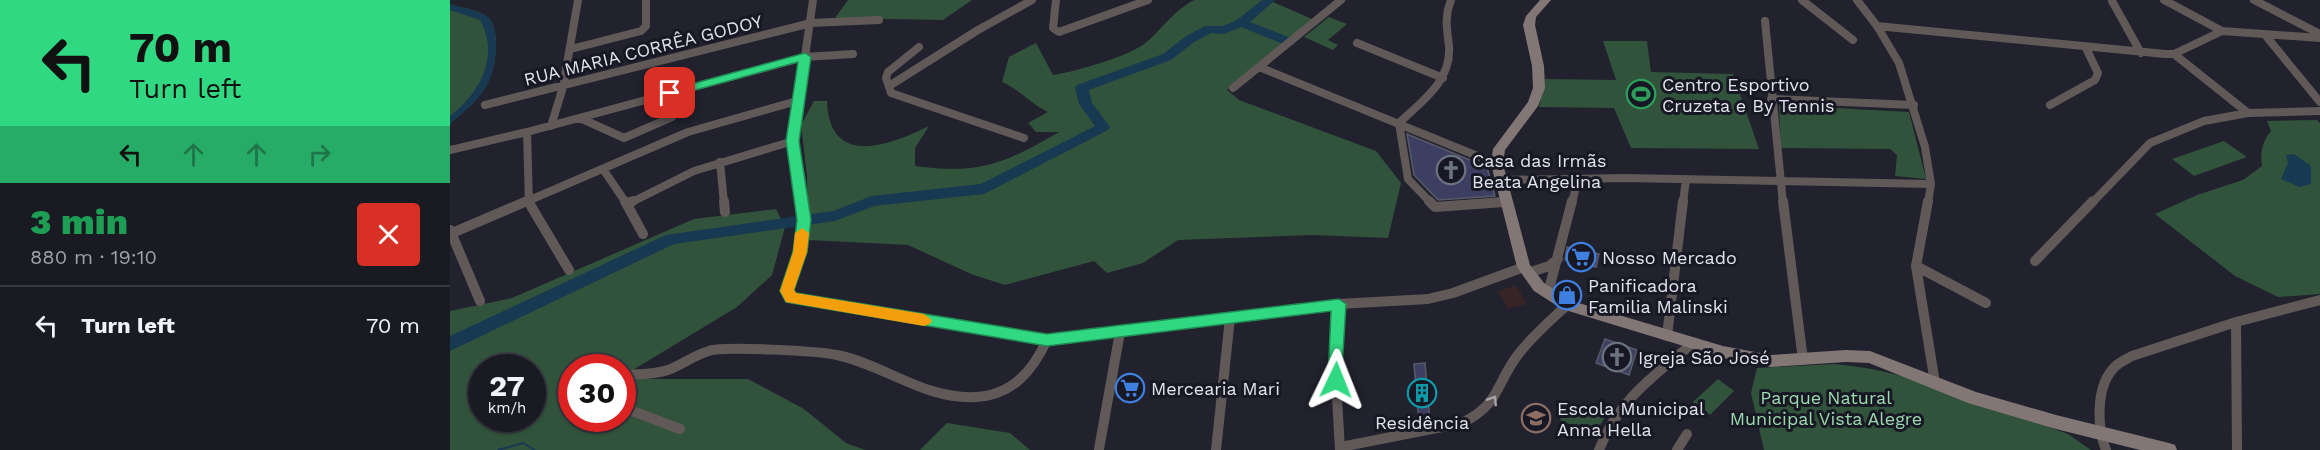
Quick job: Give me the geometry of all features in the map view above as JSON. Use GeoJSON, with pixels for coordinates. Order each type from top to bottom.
{"type":"FeatureCollection","features":[{"type":"Feature","properties":{"kind":"street"},"geometry":{"type":"LineString","coordinates":[[551,126],[563,87],[578,0]]}},
{"type":"Feature","properties":{"kind":"street"},"geometry":{"type":"LineString","coordinates":[[571,49],[640,31],[646,26],[646,0]]}},
{"type":"Feature","properties":{"kind":"street"},"geometry":{"type":"LineString","coordinates":[[813,0],[793,141],[804,220],[800,252],[787,291],[792,298],[1047,340],[1339,304],[1428,299],[1526,270],[1540,271],[1558,259]]}},
{"type":"Feature","properties":{"kind":"street"},"geometry":{"type":"LineString","coordinates":[[889,86],[978,30],[1032,0]]}},
{"type":"Feature","properties":{"kind":"street"},"geometry":{"type":"LineString","coordinates":[[1056,0],[1054,31],[1059,32],[1148,0]]}},
{"type":"Feature","properties":{"kind":"street"},"geometry":{"type":"LineString","coordinates":[[1233,88],[1341,0]]}},
{"type":"Feature","properties":{"kind":"street"},"geometry":{"type":"LineString","coordinates":[[1399,123],[1443,78],[1449,60],[1443,18],[1451,0]]}},
{"type":"Feature","properties":{"kind":"street"},"geometry":{"type":"LineString","coordinates":[[1546,0],[1532,16],[1529,25],[1538,66],[1539,88],[1534,103],[1499,149],[1497,164],[1504,202],[1526,270],[1548,293],[1567,305],[1692,344],[1758,361],[1859,356],[1895,365],[1974,398],[2169,450]]}},
{"type":"Feature","properties":{"kind":"street"},"geometry":{"type":"LineString","coordinates":[[1802,0],[1853,40]]}},
{"type":"Feature","properties":{"kind":"street"},"geometry":{"type":"LineString","coordinates":[[1857,0],[1877,26],[1899,63],[1914,105],[1925,147],[1931,184],[1916,266],[1935,382]]}},
{"type":"Feature","properties":{"kind":"street"},"geometry":{"type":"LineString","coordinates":[[2107,0],[2113,0],[2141,53]]}},
{"type":"Feature","properties":{"kind":"street"},"geometry":{"type":"LineString","coordinates":[[2164,0],[2222,31],[2266,36],[2320,36]]}},
{"type":"Feature","properties":{"kind":"street"},"geometry":{"type":"LineString","coordinates":[[2254,0],[2320,36]]}},
{"type":"Feature","properties":{"kind":"street","name":"RUA MARIA CORRÊA GODOY"},"geometry":{"type":"LineString","coordinates":[[485,105],[811,23],[879,20]]}},
{"type":"Feature","properties":{"kind":"street"},"geometry":{"type":"LineString","coordinates":[[1765,21],[1780,181],[1803,360]]}},
{"type":"Feature","properties":{"kind":"street"},"geometry":{"type":"LineString","coordinates":[[1877,26],[2086,48],[2174,54],[2222,31]]}},
{"type":"Feature","properties":{"kind":"street"},"geometry":{"type":"LineString","coordinates":[[2266,36],[2320,102]]}},
{"type":"Feature","properties":{"kind":"street"},"geometry":{"type":"LineString","coordinates":[[1357,42],[1443,78]]}},
{"type":"Feature","properties":{"kind":"street"},"geometry":{"type":"LineString","coordinates":[[920,47],[888,72],[886,78],[891,93],[1024,138]]}},
{"type":"Feature","properties":{"kind":"street"},"geometry":{"type":"LineString","coordinates":[[2050,105],[2095,80],[2098,73],[2086,48]]}},
{"type":"Feature","properties":{"kind":"street"},"geometry":{"type":"LineString","coordinates":[[450,150],[551,126],[805,57],[853,54]]}},
{"type":"Feature","properties":{"kind":"street"},"geometry":{"type":"LineString","coordinates":[[2174,54],[2248,113]]}},
{"type":"Feature","properties":{"kind":"street"},"geometry":{"type":"LineString","coordinates":[[1259,67],[1497,164]]}},
{"type":"Feature","properties":{"kind":"street"},"geometry":{"type":"LineString","coordinates":[[1771,99],[1914,105]]}},
{"type":"Feature","properties":{"kind":"street"},"geometry":{"type":"LineString","coordinates":[[480,301],[450,232],[603,170],[688,132],[797,101]]}},
{"type":"Feature","properties":{"kind":"street"},"geometry":{"type":"LineString","coordinates":[[2035,261],[2150,143],[2204,121],[2248,113],[2320,111]]}},
{"type":"Feature","properties":{"kind":"street"},"geometry":{"type":"LineString","coordinates":[[580,118],[624,138],[672,117]]}},
{"type":"Feature","properties":{"kind":"street"},"geometry":{"type":"LineString","coordinates":[[1399,123],[1408,179],[1435,207],[1504,202]]}},
{"type":"Feature","properties":{"kind":"street"},"geometry":{"type":"LineString","coordinates":[[527,132],[528,201],[569,270]]}},
{"type":"Feature","properties":{"kind":"street"},"geometry":{"type":"LineString","coordinates":[[627,204],[694,171],[793,141]]}},
{"type":"Feature","properties":{"kind":"street"},"geometry":{"type":"LineString","coordinates":[[720,162],[725,212]]}},
{"type":"Feature","properties":{"kind":"street"},"geometry":{"type":"LineString","coordinates":[[603,170],[627,204],[643,234]]}},
{"type":"Feature","properties":{"kind":"street"},"geometry":{"type":"LineString","coordinates":[[1548,293],[1578,179]]}},
{"type":"Feature","properties":{"kind":"street"},"geometry":{"type":"LineString","coordinates":[[1501,180],[1686,179],[1931,184]]}},
{"type":"Feature","properties":{"kind":"street"},"geometry":{"type":"LineString","coordinates":[[1667,336],[1686,179]]}},
{"type":"Feature","properties":{"kind":"street"},"geometry":{"type":"LineString","coordinates":[[1916,266],[1986,303]]}},
{"type":"Feature","properties":{"kind":"street"},"geometry":{"type":"LineString","coordinates":[[2106,450],[2101,433],[2100,414],[2108,375],[2117,364],[2132,356],[2236,322],[2320,300]]}},
{"type":"Feature","properties":{"kind":"street"},"geometry":{"type":"LineString","coordinates":[[1339,304],[1336,380],[1341,448],[1462,423],[1480,415],[1491,406],[1517,357],[1567,305]]}},
{"type":"Feature","properties":{"kind":"street"},"geometry":{"type":"LineString","coordinates":[[1216,450],[1230,318]]}},
{"type":"Feature","properties":{"kind":"street"},"geometry":{"type":"LineString","coordinates":[[2236,322],[2237,450]]}},
{"type":"Feature","properties":{"kind":"street"},"geometry":{"type":"LineString","coordinates":[[1099,449],[1120,332]]}},
{"type":"Feature","properties":{"kind":"street"},"geometry":{"type":"LineString","coordinates":[[636,374],[666,371],[677,367],[693,355],[710,350],[804,352],[837,355],[890,373],[920,389],[976,397],[1003,391],[1020,379],[1035,365],[1047,340]]}},
{"type":"Feature","properties":{"kind":"street"},"geometry":{"type":"LineString","coordinates":[[1599,450],[1606,427],[1626,399],[1692,344]]}},
{"type":"Feature","properties":{"kind":"street"},"geometry":{"type":"LineString","coordinates":[[636,412],[680,429]]}},
{"type":"Feature","properties":{"kind":"street"},"geometry":{"type":"LineString","coordinates":[[1677,450],[1687,434]]}},
{"type":"Feature","properties":{"kind":"shaded area"},"geometry":{"type":"Polygon","coordinates":[[[1516,285],[1527,304],[1508,309],[1498,291],[1516,285]]]}},
{"type":"Feature","properties":{"kind":"green space"},"geometry":{"type":"Polygon","coordinates":[[[848,0],[972,0],[943,20],[835,18],[848,0]]]}},
{"type":"Feature","properties":{"kind":"green space"},"geometry":{"type":"Polygon","coordinates":[[[1194,0],[1268,0],[1312,19],[1227,90],[1239,100],[1376,151],[1401,183],[1388,238],[1312,235],[1178,240],[1143,263],[1107,273],[1094,261],[1005,285],[971,274],[908,245],[808,240],[807,176],[801,125],[814,101],[827,101],[830,122],[838,136],[850,144],[880,145],[929,126],[915,148],[915,166],[957,169],[990,164],[1022,152],[1059,132],[1036,132],[1028,123],[1048,112],[1002,82],[1009,57],[1036,43],[1053,75],[1089,67],[1142,46],[1175,13],[1194,0]]]}},
{"type":"Feature","properties":{"kind":"green space"},"geometry":{"type":"Polygon","coordinates":[[[450,4],[476,11],[489,18],[494,27],[496,44],[493,71],[484,90],[450,124],[450,4]]]}},
{"type":"Feature","properties":{"kind":"green space"},"geometry":{"type":"Polygon","coordinates":[[[1329,17],[1347,24],[1328,40],[1338,45],[1333,50],[1304,37],[1329,17]]]}},
{"type":"Feature","properties":{"kind":"green space","name":"Centro Esportivo Cruzeta e By Tennis"},"geometry":{"type":"Polygon","coordinates":[[[1603,41],[1647,41],[1651,72],[1733,74],[1759,149],[1631,148],[1614,108],[1539,107],[1545,79],[1616,80],[1603,41]]]}},
{"type":"Feature","properties":{"kind":"green space"},"geometry":{"type":"Polygon","coordinates":[[[1779,105],[1909,112],[1926,179],[1895,176],[1897,155],[1890,149],[1781,148],[1779,105]]]}},
{"type":"Feature","properties":{"kind":"green space"},"geometry":{"type":"Polygon","coordinates":[[[2317,120],[2320,123],[2320,294],[2278,297],[2235,276],[2155,214],[2197,195],[2243,180],[2262,166],[2262,147],[2271,131],[2267,121],[2317,120]]]}},
{"type":"Feature","properties":{"kind":"green space"},"geometry":{"type":"Polygon","coordinates":[[[2224,141],[2247,157],[2194,176],[2172,159],[2224,141]]]}},
{"type":"Feature","properties":{"kind":"green space"},"geometry":{"type":"Polygon","coordinates":[[[776,209],[785,227],[772,275],[737,307],[636,368],[636,354],[558,354],[558,432],[636,432],[636,379],[748,379],[804,409],[846,443],[865,450],[450,450],[450,311],[512,298],[694,219],[776,209]]]}},
{"type":"Feature","properties":{"kind":"green space","name":"Parque Natural Municipal Vista Alegre"},"geometry":{"type":"Polygon","coordinates":[[[1834,364],[1893,374],[1953,392],[2068,434],[2091,450],[1764,450],[1751,393],[1757,368],[1834,364]]]}},
{"type":"Feature","properties":{"kind":"green space"},"geometry":{"type":"Polygon","coordinates":[[[1718,379],[1734,391],[1710,415],[1693,402],[1718,379]]]}},
{"type":"Feature","properties":{"kind":"green space"},"geometry":{"type":"Polygon","coordinates":[[[1568,403],[1607,413],[1595,435],[1560,420],[1568,403]]]}},
{"type":"Feature","properties":{"kind":"green space"},"geometry":{"type":"Polygon","coordinates":[[[947,423],[1010,433],[1030,450],[920,450],[947,423]]]}},
{"type":"Feature","properties":{"kind":"water"},"geometry":{"type":"Polygon","coordinates":[[[450,4],[476,11],[489,18],[494,27],[496,44],[493,71],[484,90],[450,124],[450,116],[470,96],[484,73],[488,47],[480,20],[450,10],[450,4]]]}},
{"type":"Feature","properties":{"kind":"water"},"geometry":{"type":"Polygon","coordinates":[[[2294,154],[2311,166],[2311,184],[2300,187],[2281,179],[2288,163],[2286,155],[2294,154]]]}},
{"type":"Feature","properties":{"kind":"building","name":"Casa das Irmãs Beata Angelina"},"geometry":{"type":"Polygon","coordinates":[[[1407,134],[1487,167],[1495,196],[1438,200],[1414,175],[1407,134]]]}},
{"type":"Feature","properties":{"kind":"building","name":"Nosso Mercado"},"geometry":{"type":"Polygon","coordinates":[[[1567,247],[1599,254],[1596,267],[1565,260],[1567,247]]]}},
{"type":"Feature","properties":{"kind":"building","name":"Igreja São José"},"geometry":{"type":"Polygon","coordinates":[[[1605,339],[1637,350],[1629,375],[1596,363],[1605,339]]]}},
{"type":"Feature","properties":{"kind":"building","name":"Residência"},"geometry":{"type":"Polygon","coordinates":[[[1425,363],[1430,422],[1419,423],[1414,364],[1425,363]]]}},
{"type":"Feature","properties":{"kind":"waterway"},"geometry":{"type":"LineString","coordinates":[[1241,23],[1269,0]]}},
{"type":"Feature","properties":{"kind":"waterway"},"geometry":{"type":"LineString","coordinates":[[450,344],[671,239],[835,216],[872,201],[984,189],[1103,127],[1086,104],[1082,88],[1167,57],[1190,39],[1209,29],[1224,30],[1241,23]]}},
{"type":"Feature","properties":{"kind":"waterway"},"geometry":{"type":"LineString","coordinates":[[1241,23],[1290,42]]}},
{"type":"Feature","properties":{"kind":"waterway"},"geometry":{"type":"LineString","coordinates":[[498,450],[523,443],[535,450]]}},
{"type":"Feature","properties":{"kind":"slow traffic"},"geometry":{"type":"LineString","coordinates":[[802,233],[800,252],[787,291],[792,298],[924,320]]}},
{"type":"Feature","properties":{"kind":"place","name":"Centro Esportivo Cruzeta e By Tennis"},"geometry":{"type":"Point","coordinates":[1641,94]}},
{"type":"Feature","properties":{"kind":"place","name":"Casa das Irmãs Beata Angelina"},"geometry":{"type":"Point","coordinates":[1451,170]}},
{"type":"Feature","properties":{"kind":"place","name":"Nosso Mercado"},"geometry":{"type":"Point","coordinates":[1581,257]}},
{"type":"Feature","properties":{"kind":"place","name":"Panificadora Familia Malinski"},"geometry":{"type":"Point","coordinates":[1567,295]}},
{"type":"Feature","properties":{"kind":"place","name":"Igreja São José"},"geometry":{"type":"Point","coordinates":[1617,357]}},
{"type":"Feature","properties":{"kind":"place","name":"Mercearia Mari"},"geometry":{"type":"Point","coordinates":[1130,388]}},
{"type":"Feature","properties":{"kind":"place","name":"Residência"},"geometry":{"type":"Point","coordinates":[1422,393]}},
{"type":"Feature","properties":{"kind":"place","name":"Escola Municipal Anna Hella"},"geometry":{"type":"Point","coordinates":[1536,418]}},
{"type":"Feature","properties":{"kind":"route"},"geometry":{"type":"LineString","coordinates":[[670,93],[805,57],[793,141],[804,220],[800,252],[787,291],[792,298],[1047,340],[1075,339],[1339,304],[1336,380]]}}]}
